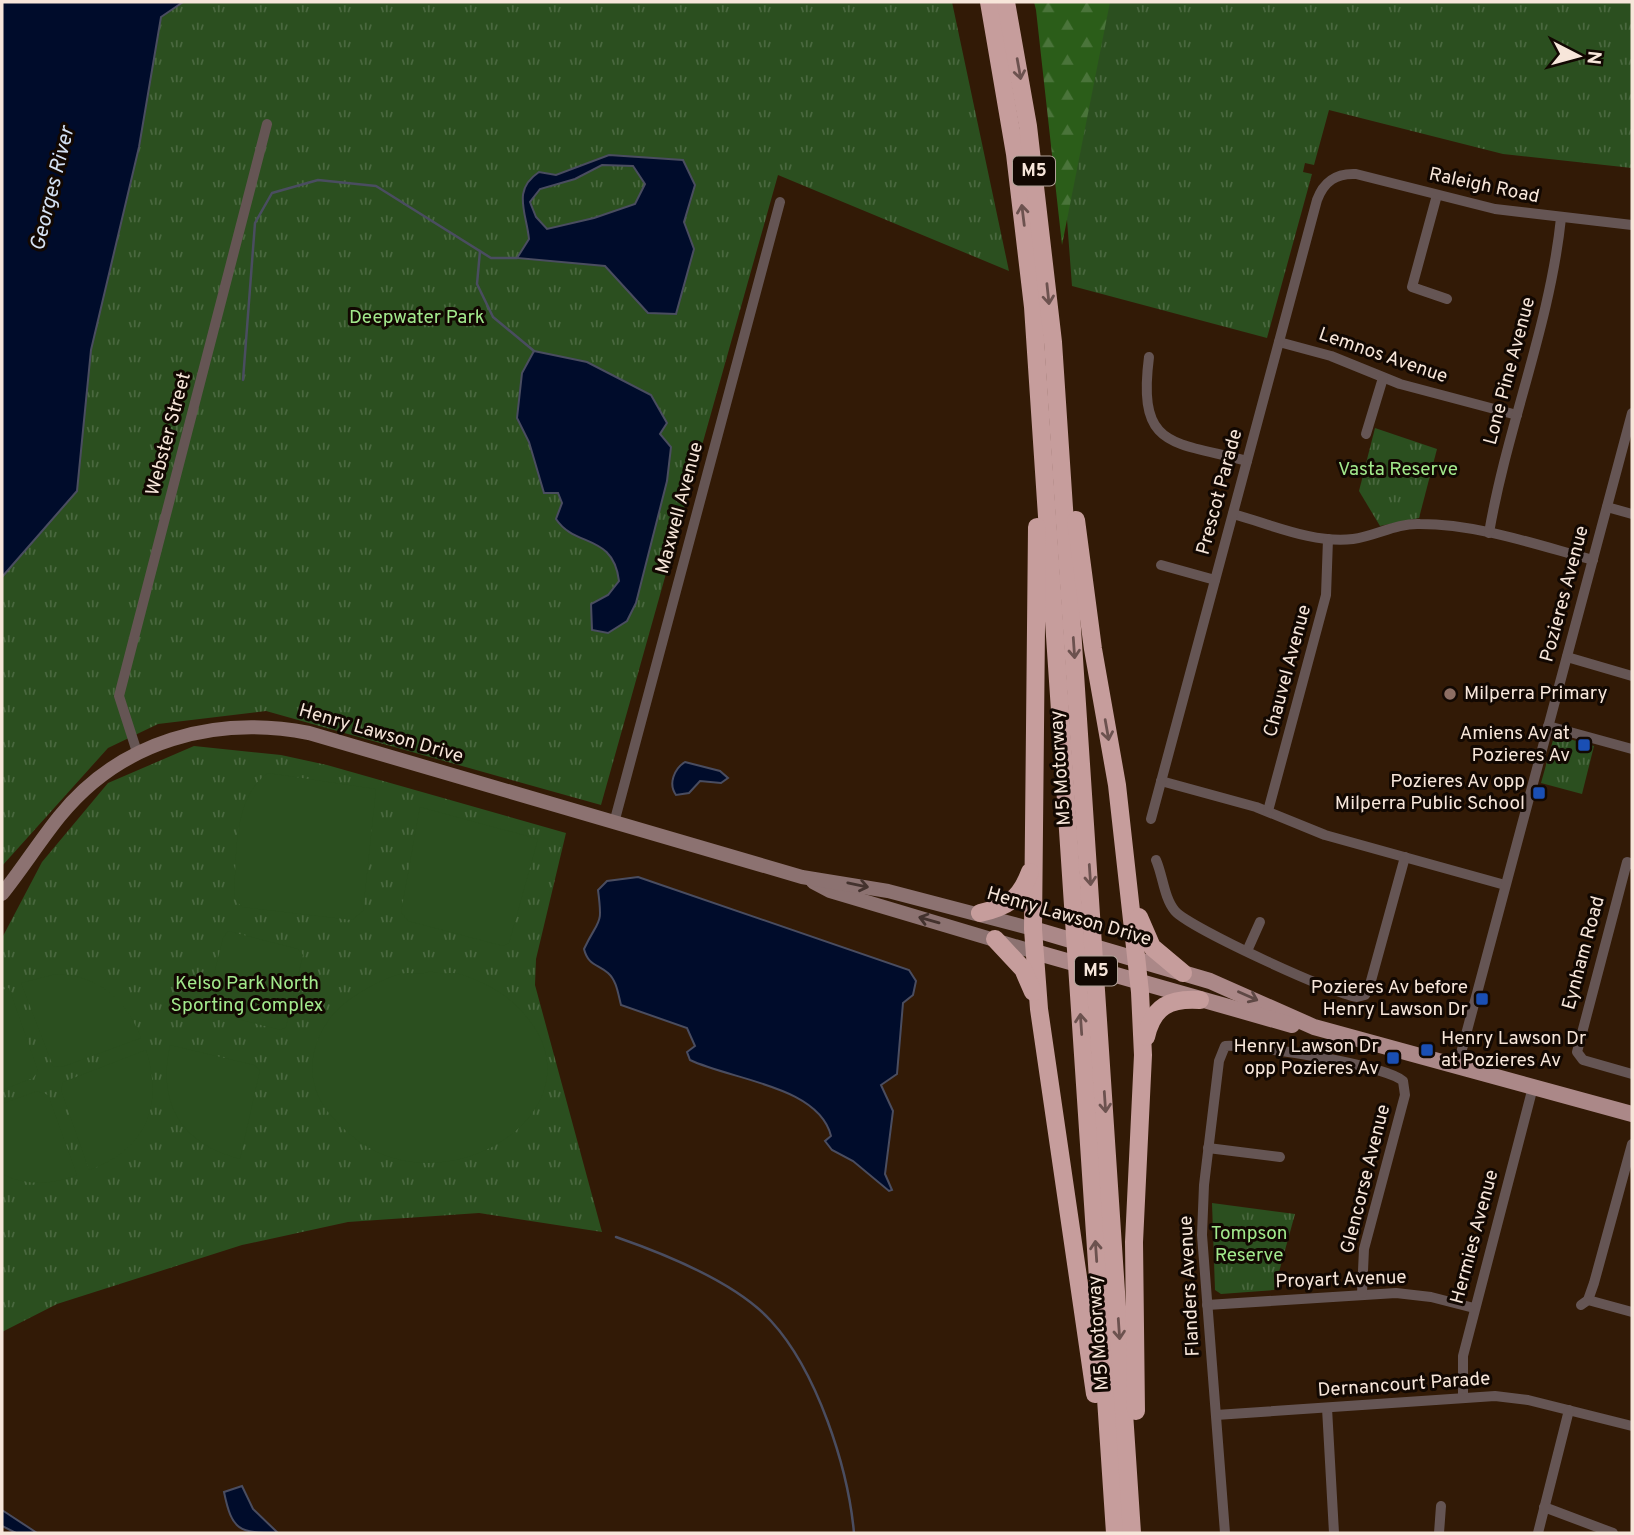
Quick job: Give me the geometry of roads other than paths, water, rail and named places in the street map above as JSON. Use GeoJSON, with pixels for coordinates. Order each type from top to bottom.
{"type":"FeatureCollection","features":[{"type":"Feature","properties":{"kind":"highway","name":"M5 Motorway"},"geometry":{"type":"LineString","coordinates":[[989,2],[1015,154],[1033,307],[1114,1533]]}},
{"type":"Feature","properties":{"kind":"highway","name":"M5 Motorway"},"geometry":{"type":"LineString","coordinates":[[1006,2],[1028,126],[1053,342],[1135,1533]]}},
{"type":"Feature","properties":{"kind":"highway"},"geometry":{"type":"LineString","coordinates":[[1033,307],[1038,588],[1031,867],[1033,929],[1044,954],[1039,1009]]}},
{"type":"Feature","properties":{"kind":"highway"},"geometry":{"type":"LineString","coordinates":[[1053,342],[1093,649],[1117,785],[1137,959],[1143,1055],[1134,1208],[1135,1533]]}},
{"type":"Feature","properties":{"kind":"highway"},"geometry":{"type":"LineString","coordinates":[[980,913],[1014,902],[1024,887],[1031,867]]}},
{"type":"Feature","properties":{"kind":"highway"},"geometry":{"type":"LineString","coordinates":[[1131,894],[1152,947],[1184,973]]}},
{"type":"Feature","properties":{"kind":"highway"},"geometry":{"type":"LineString","coordinates":[[995,939],[1023,969],[1039,1009],[1114,1533]]}},
{"type":"Feature","properties":{"kind":"highway"},"geometry":{"type":"LineString","coordinates":[[1143,1055],[1153,1017],[1161,1006],[1183,999],[1200,1000]]}},
{"type":"Feature","properties":{"kind":"main road","name":"Henry Lawson Drive"},"geometry":{"type":"LineString","coordinates":[[2,894],[77,797],[137,752],[168,739],[203,730],[280,727],[342,742],[802,877],[849,883],[980,913],[1184,973],[1245,995],[1314,1027],[1632,1114]]}},
{"type":"Feature","properties":{"kind":"main road","name":"Henry Lawson Drive"},"geometry":{"type":"LineString","coordinates":[[802,877],[830,891],[1200,1000],[1301,1028],[1314,1027]]}},
{"type":"Feature","properties":{"kind":"street","name":"Webster Street"},"geometry":{"type":"LineString","coordinates":[[137,752],[119,696],[267,124]]}},
{"type":"Feature","properties":{"kind":"street","name":"Raleigh Road"},"geometry":{"type":"LineString","coordinates":[[1331,179],[1356,174],[1495,209],[1632,225]]}},
{"type":"Feature","properties":{"kind":"street","name":"Prescot Parade"},"geometry":{"type":"LineString","coordinates":[[1151,819],[1317,200],[1331,179]]}},
{"type":"Feature","properties":{"kind":"street"},"geometry":{"type":"LineString","coordinates":[[1437,195],[1408,287],[1447,299]]}},
{"type":"Feature","properties":{"kind":"street","name":"Maxwell Avenue"},"geometry":{"type":"LineString","coordinates":[[614,823],[780,202]]}},
{"type":"Feature","properties":{"kind":"street","name":"Lone Pine Avenue"},"geometry":{"type":"LineString","coordinates":[[1489,533],[1551,284],[1562,218]]}},
{"type":"Feature","properties":{"kind":"street","name":"Lemnos Avenue"},"geometry":{"type":"LineString","coordinates":[[1279,342],[1331,356],[1383,378],[1517,415]]}},
{"type":"Feature","properties":{"kind":"street"},"geometry":{"type":"LineString","coordinates":[[1149,357],[1146,379],[1149,410],[1157,432],[1170,440],[1247,461]]}},
{"type":"Feature","properties":{"kind":"street"},"geometry":{"type":"LineString","coordinates":[[1366,434],[1383,378]]}},
{"type":"Feature","properties":{"kind":"street","name":"Pozieres Avenue"},"geometry":{"type":"LineString","coordinates":[[1457,1068],[1632,413]]}},
{"type":"Feature","properties":{"kind":"street"},"geometry":{"type":"LineString","coordinates":[[1607,507],[1632,514]]}},
{"type":"Feature","properties":{"kind":"street"},"geometry":{"type":"LineString","coordinates":[[1233,514],[1328,539],[1361,537],[1410,524],[1489,533],[1593,560]]}},
{"type":"Feature","properties":{"kind":"street","name":"Chauvel Avenue"},"geometry":{"type":"LineString","coordinates":[[1268,811],[1326,595],[1328,539]]}},
{"type":"Feature","properties":{"kind":"street"},"geometry":{"type":"LineString","coordinates":[[1161,565],[1215,580]]}},
{"type":"Feature","properties":{"kind":"street"},"geometry":{"type":"LineString","coordinates":[[1567,657],[1632,676]]}},
{"type":"Feature","properties":{"kind":"street"},"geometry":{"type":"LineString","coordinates":[[1548,726],[1632,749]]}},
{"type":"Feature","properties":{"kind":"street"},"geometry":{"type":"LineString","coordinates":[[1161,781],[1268,811],[1317,832],[1505,885]]}},
{"type":"Feature","properties":{"kind":"street"},"geometry":{"type":"LineString","coordinates":[[1156,860],[1172,906],[1182,918],[1247,951],[1350,996],[1365,995],[1371,983],[1405,857]]}},
{"type":"Feature","properties":{"kind":"street","name":"Eynham Road"},"geometry":{"type":"LineString","coordinates":[[1632,864],[1627,862],[1623,875],[1578,1045],[1580,1058],[1632,1073]]}},
{"type":"Feature","properties":{"kind":"street"},"geometry":{"type":"LineString","coordinates":[[1247,951],[1260,922]]}},
{"type":"Feature","properties":{"kind":"street","name":"Flanders Avenue"},"geometry":{"type":"LineString","coordinates":[[1225,1533],[1202,1218],[1221,1051],[1225,1046],[1233,1045]]}},
{"type":"Feature","properties":{"kind":"street","name":"Glencorse Avenue"},"geometry":{"type":"LineString","coordinates":[[1233,1045],[1367,1067],[1395,1075],[1403,1081],[1405,1095],[1362,1256],[1362,1293]]}},
{"type":"Feature","properties":{"kind":"street","name":"Hermies Avenue"},"geometry":{"type":"LineString","coordinates":[[1463,1397],[1463,1356],[1533,1087]]}},
{"type":"Feature","properties":{"kind":"street"},"geometry":{"type":"LineString","coordinates":[[1632,1144],[1585,1302],[1632,1312]]}},
{"type":"Feature","properties":{"kind":"street"},"geometry":{"type":"LineString","coordinates":[[1208,1148],[1280,1157]]}},
{"type":"Feature","properties":{"kind":"street","name":"Proyart Avenue"},"geometry":{"type":"LineString","coordinates":[[1207,1305],[1362,1293],[1431,1297],[1474,1308]]}},
{"type":"Feature","properties":{"kind":"street","name":"Dernancourt Parade"},"geometry":{"type":"LineString","coordinates":[[1216,1415],[1463,1397],[1520,1398],[1632,1426]]}},
{"type":"Feature","properties":{"kind":"street"},"geometry":{"type":"LineString","coordinates":[[1327,1408],[1334,1533]]}},
{"type":"Feature","properties":{"kind":"street"},"geometry":{"type":"LineString","coordinates":[[1538,1533],[1569,1410]]}},
{"type":"Feature","properties":{"kind":"street"},"geometry":{"type":"LineString","coordinates":[[1439,1533],[1441,1506]]}},
{"type":"Feature","properties":{"kind":"street"},"geometry":{"type":"LineString","coordinates":[[1544,1507],[1613,1533]]}},
{"type":"Feature","properties":{"kind":"water","name":"Georges River"},"geometry":{"type":"Polygon","coordinates":[[[2,2],[183,2],[161,17],[139,147],[91,350],[77,491],[2,577],[2,2]]]}},
{"type":"Feature","properties":{"kind":"water"},"geometry":{"type":"Polygon","coordinates":[[[609,155],[683,160],[695,185],[684,222],[694,249],[676,314],[648,313],[605,266],[517,258],[529,239],[523,202],[526,186],[539,172],[556,175],[609,155]],[[602,165],[575,179],[540,189],[530,202],[536,217],[547,229],[594,218],[635,204],[645,184],[633,166],[602,165]]]}},
{"type":"Feature","properties":{"kind":"water"},"geometry":{"type":"Polygon","coordinates":[[[534,351],[587,362],[651,395],[667,423],[660,434],[671,447],[667,481],[636,603],[627,621],[608,633],[592,630],[591,604],[608,595],[619,581],[615,566],[601,548],[573,534],[556,519],[562,503],[558,493],[544,493],[529,442],[517,418],[522,373],[534,351]]]}},
{"type":"Feature","properties":{"kind":"water"},"geometry":{"type":"Polygon","coordinates":[[[685,762],[720,771],[728,778],[721,783],[700,781],[689,793],[676,795],[672,786],[673,777],[685,762]]]}},
{"type":"Feature","properties":{"kind":"water"},"geometry":{"type":"Polygon","coordinates":[[[638,877],[909,970],[916,981],[913,995],[903,1003],[897,1074],[881,1085],[893,1111],[885,1174],[892,1190],[889,1191],[853,1161],[832,1150],[825,1141],[831,1136],[823,1119],[810,1106],[772,1087],[690,1060],[687,1052],[695,1046],[687,1028],[621,1005],[613,980],[608,973],[590,961],[584,949],[600,917],[598,890],[607,881],[638,877]]]}},
{"type":"Feature","properties":{"kind":"water"},"geometry":{"type":"Polygon","coordinates":[[[242,1486],[253,1509],[278,1533],[246,1530],[234,1522],[224,1492],[242,1486]]]}},
{"type":"Feature","properties":{"kind":"water"},"geometry":{"type":"Polygon","coordinates":[[[2,1510],[37,1533],[16,1533],[2,1526],[2,1510]]]}},
{"type":"Feature","properties":{"kind":"waterway"},"geometry":{"type":"LineString","coordinates":[[243,380],[255,223],[272,193],[318,180],[376,186],[491,258],[517,258]]}},
{"type":"Feature","properties":{"kind":"waterway"},"geometry":{"type":"LineString","coordinates":[[480,251],[477,284],[493,317],[534,351]]}},
{"type":"Feature","properties":{"kind":"waterway"},"geometry":{"type":"LineString","coordinates":[[616,1237],[699,1271],[739,1294],[771,1321],[788,1342],[803,1366],[828,1421],[845,1479],[854,1533]]}},
{"type":"Feature","properties":{"kind":"place","name":"Milperra Primary"},"geometry":{"type":"Point","coordinates":[1450,694]}},
{"type":"Feature","properties":{"kind":"place","name":"Amiens Av at Pozieres Av"},"geometry":{"type":"Point","coordinates":[1584,745]}},
{"type":"Feature","properties":{"kind":"place","name":"Pozieres Av opp Milperra Public School"},"geometry":{"type":"Point","coordinates":[1539,793]}},
{"type":"Feature","properties":{"kind":"place","name":"Pozieres Av before Henry Lawson Dr"},"geometry":{"type":"Point","coordinates":[1482,999]}},
{"type":"Feature","properties":{"kind":"place","name":"Henry Lawson Dr at Pozieres Av"},"geometry":{"type":"Point","coordinates":[1427,1050]}},
{"type":"Feature","properties":{"kind":"place","name":"Henry Lawson Dr opp Pozieres Av"},"geometry":{"type":"Point","coordinates":[1393,1058]}},
{"type":"Feature","properties":{"kind":"park label","name":"Deepwater Park"},"geometry":{"type":"Point","coordinates":[417,318]}},
{"type":"Feature","properties":{"kind":"park label","name":"Vasta Reserve"},"geometry":{"type":"Point","coordinates":[1398,470]}},
{"type":"Feature","properties":{"kind":"park label","name":"Kelso Park North Sporting Complex"},"geometry":{"type":"Point","coordinates":[247,995]}},
{"type":"Feature","properties":{"kind":"park label","name":"Tompson Reserve"},"geometry":{"type":"Point","coordinates":[1249,1245]}}]}
